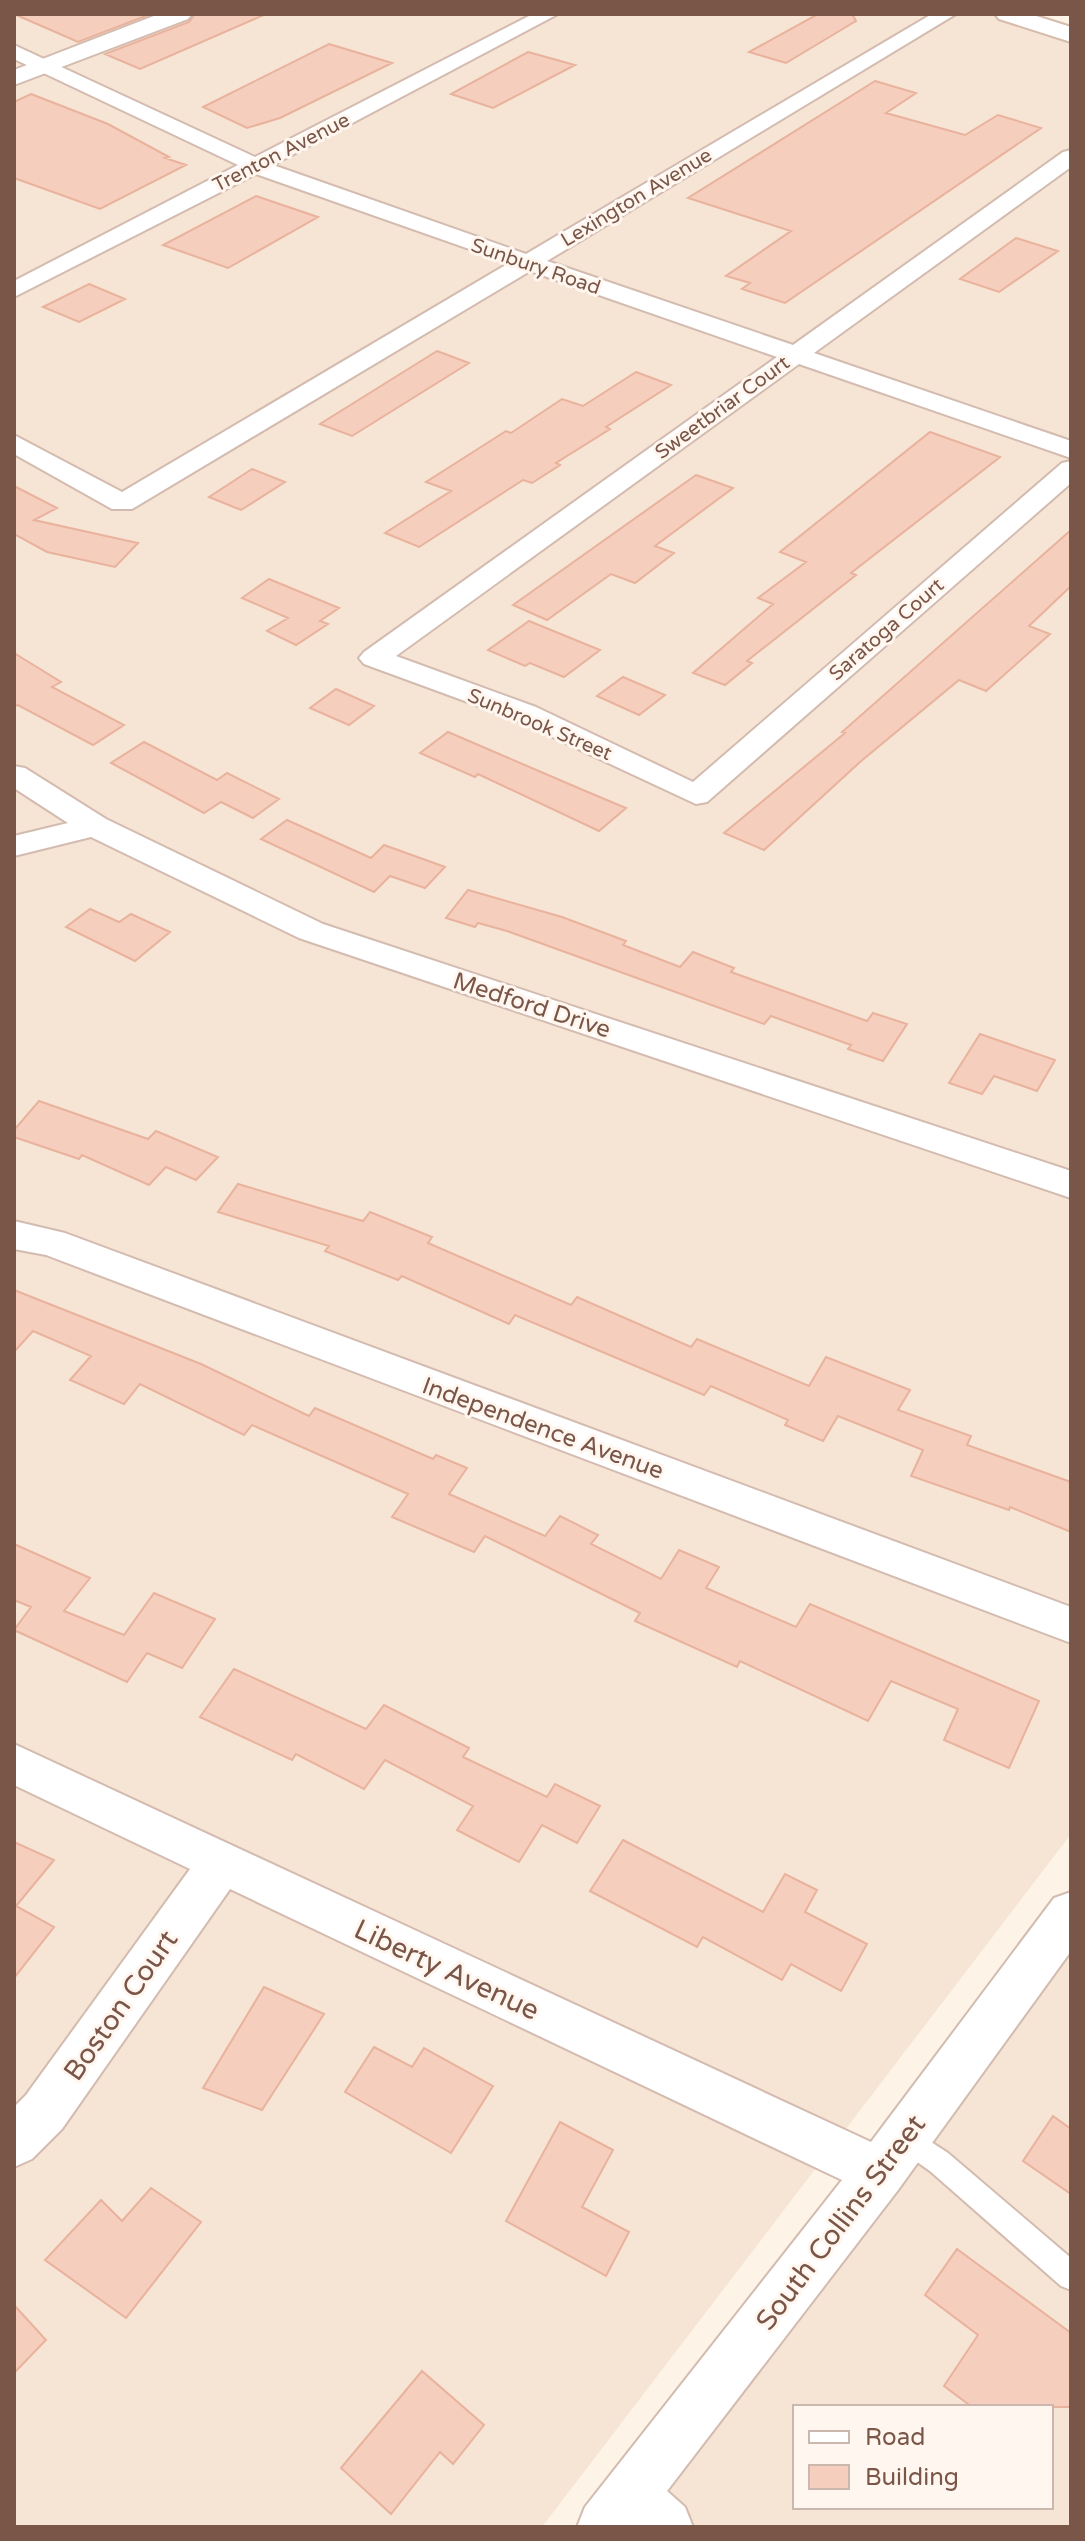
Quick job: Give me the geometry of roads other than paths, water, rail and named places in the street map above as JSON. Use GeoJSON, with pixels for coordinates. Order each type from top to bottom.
{"type":"FeatureCollection","features":[{"type":"Feature","properties":{"kind":"street"},"geometry":{"type":"LineString","coordinates":[[14,78],[180,14]]}},
{"type":"Feature","properties":{"kind":"street","name":"Trenton Avenue"},"geometry":{"type":"LineString","coordinates":[[14,290],[548,14]]}},
{"type":"Feature","properties":{"kind":"street","name":"Lexington Avenue"},"geometry":{"type":"LineString","coordinates":[[14,443],[122,503],[946,14]]}},
{"type":"Feature","properties":{"kind":"street"},"geometry":{"type":"LineString","coordinates":[[1007,14],[1071,35]]}},
{"type":"Feature","properties":{"kind":"street","name":"Sunbury Road"},"geometry":{"type":"LineString","coordinates":[[14,51],[254,166],[525,263],[1071,450]]}},
{"type":"Feature","properties":{"kind":"street","name":"Sweetbriar Court"},"geometry":{"type":"LineString","coordinates":[[374,658],[1071,157]]}},
{"type":"Feature","properties":{"kind":"street","name":"Saratoga Court"},"geometry":{"type":"LineString","coordinates":[[702,790],[1071,469]]}},
{"type":"Feature","properties":{"kind":"street","name":"Sunbrook Street"},"geometry":{"type":"LineString","coordinates":[[374,658],[525,713],[696,795],[702,790]]}},
{"type":"Feature","properties":{"kind":"street","name":"Medford Drive"},"geometry":{"type":"LineString","coordinates":[[14,775],[95,826],[311,931],[1071,1185]]}},
{"type":"Feature","properties":{"kind":"street"},"geometry":{"type":"LineString","coordinates":[[14,846],[95,826]]}},
{"type":"Feature","properties":{"kind":"street","name":"Independence Avenue"},"geometry":{"type":"LineString","coordinates":[[14,1235],[52,1243],[1071,1625]]}},
{"type":"Feature","properties":{"kind":"street","name":"Liberty Avenue"},"geometry":{"type":"LineString","coordinates":[[14,1764],[221,1864],[893,2155]]}},
{"type":"Feature","properties":{"kind":"street","name":"Boston Court"},"geometry":{"type":"LineString","coordinates":[[14,2142],[44,2112],[221,1864]]}},
{"type":"Feature","properties":{"kind":"street","name":"South Collins Street"},"geometry":{"type":"LineString","coordinates":[[633,2516],[1071,1913]]}},
{"type":"Feature","properties":{"kind":"lane"},"geometry":{"type":"LineString","coordinates":[[893,2155],[939,2162],[1071,2276]]}}]}
